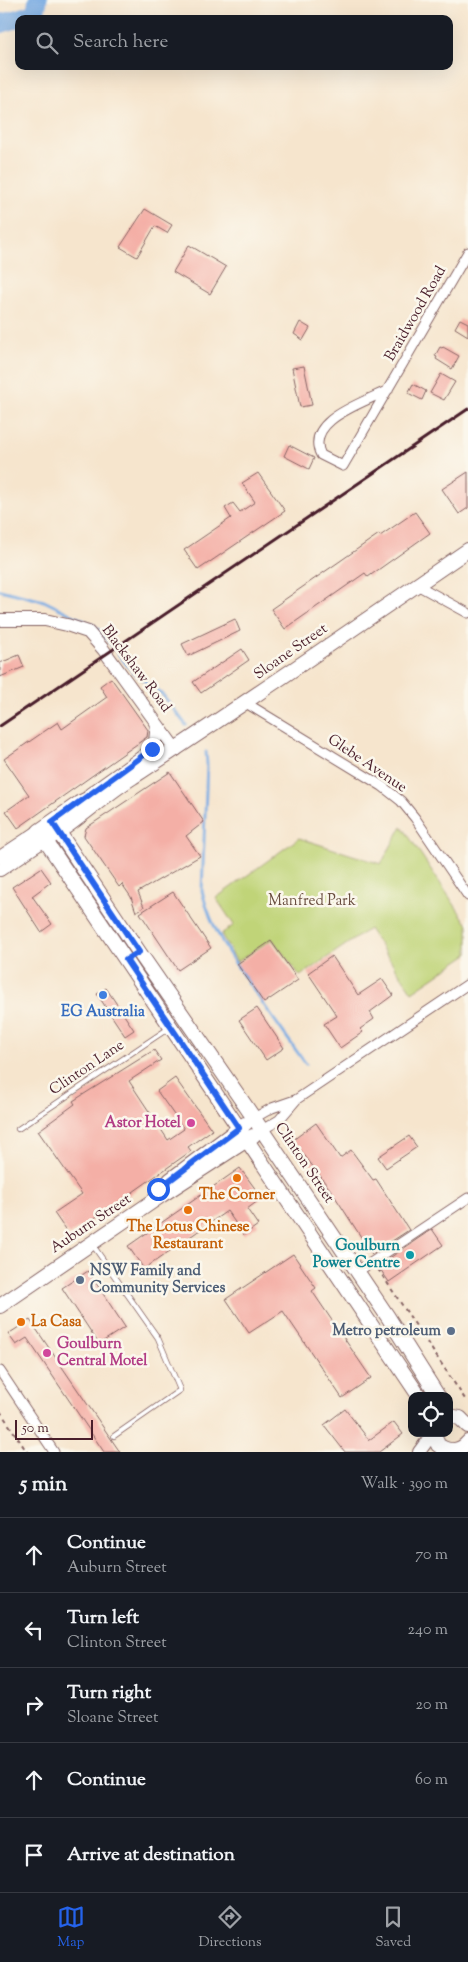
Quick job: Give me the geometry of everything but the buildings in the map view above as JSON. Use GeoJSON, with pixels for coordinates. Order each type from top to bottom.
{"type":"FeatureCollection","features":[{"type":"Feature","properties":{"kind":"main road","name":"Sloane Street"},"geometry":{"type":"LineString","coordinates":[[42,836],[176,750],[468,550]]}},
{"type":"Feature","properties":{"kind":"main road","name":"Sloane Street"},"geometry":{"type":"LineString","coordinates":[[55,827],[79,803],[131,778]]}},
{"type":"Feature","properties":{"kind":"main road","name":"Clinton Street"},"geometry":{"type":"LineString","coordinates":[[55,827],[254,1118],[435,1392]]}},
{"type":"Feature","properties":{"kind":"main road"},"geometry":{"type":"LineString","coordinates":[[42,836],[416,1392]]}},
{"type":"Feature","properties":{"kind":"main road"},"geometry":{"type":"LineString","coordinates":[[126,960],[139,952]]}},
{"type":"Feature","properties":{"kind":"main road","name":"Auburn Street"},"geometry":{"type":"LineString","coordinates":[[0,1306],[243,1134],[254,1118]]}},
{"type":"Feature","properties":{"kind":"main road","name":"Auburn Street"},"geometry":{"type":"LineString","coordinates":[[0,1298],[158,1189],[243,1134],[262,1130]]}},
{"type":"Feature","properties":{"kind":"main road"},"geometry":{"type":"LineString","coordinates":[[434,1437],[443,1451],[458,1451],[468,1442]]}},
{"type":"Feature","properties":{"kind":"street","name":"Braidwood Road"},"geometry":{"type":"LineString","coordinates":[[388,390],[340,412],[326,423],[319,436],[318,443],[322,455],[343,466],[388,390],[468,252]]}},
{"type":"Feature","properties":{"kind":"street"},"geometry":{"type":"LineString","coordinates":[[417,585],[468,613]]}},
{"type":"Feature","properties":{"kind":"street","name":"Blackshaw Road"},"geometry":{"type":"LineString","coordinates":[[0,620],[45,620],[88,632],[98,642],[176,750]]}},
{"type":"Feature","properties":{"kind":"street","name":"Glebe Avenue"},"geometry":{"type":"LineString","coordinates":[[246,703],[382,786],[401,801],[421,826],[468,896]]}},
{"type":"Feature","properties":{"kind":"street"},"geometry":{"type":"LineString","coordinates":[[79,803],[150,751],[155,742],[157,724]]}},
{"type":"Feature","properties":{"kind":"street","name":"Sloane Street"},"geometry":{"type":"LineString","coordinates":[[0,857],[42,836]]}},
{"type":"Feature","properties":{"kind":"street","name":"Sloane Street"},"geometry":{"type":"LineString","coordinates":[[0,870],[42,836]]}},
{"type":"Feature","properties":{"kind":"street","name":"Auburn Street"},"geometry":{"type":"LineString","coordinates":[[254,1118],[272,1108],[297,1099],[468,984]]}},
{"type":"Feature","properties":{"kind":"street","name":"Auburn Street"},"geometry":{"type":"LineString","coordinates":[[262,1130],[279,1120],[297,1099]]}},
{"type":"Feature","properties":{"kind":"street"},"geometry":{"type":"LineString","coordinates":[[357,1272],[468,1198]]}},
{"type":"Feature","properties":{"kind":"street"},"geometry":{"type":"LineString","coordinates":[[0,1371],[54,1452]]}},
{"type":"Feature","properties":{"kind":"street"},"geometry":{"type":"LineString","coordinates":[[419,1452],[430,1437]]}},
{"type":"Feature","properties":{"kind":"lane","name":"Clinton Lane"},"geometry":{"type":"LineString","coordinates":[[18,1129],[170,1027]]}},
{"type":"Feature","properties":{"kind":"lane"},"geometry":{"type":"LineString","coordinates":[[91,1243],[158,1338],[180,1390],[114,1436]]}},
{"type":"Feature","properties":{"kind":"path"},"geometry":{"type":"LineString","coordinates":[[373,1262],[465,1399],[468,1397]]}},
{"type":"Feature","properties":{"kind":"path"},"geometry":{"type":"LineString","coordinates":[[0,1411],[27,1452]]}},
{"type":"Feature","properties":{"kind":"green space","name":"Manfred Park"},"geometry":{"type":"Polygon","coordinates":[[[402,826],[468,925],[468,954],[412,992],[369,929],[300,976],[272,939],[237,962],[221,934],[234,925],[216,898],[299,838],[381,864],[402,826]]]}},
{"type":"Feature","properties":{"kind":"waterway"},"geometry":{"type":"LineString","coordinates":[[29,15],[35,13],[38,0]]}},
{"type":"Feature","properties":{"kind":"waterway"},"geometry":{"type":"LineString","coordinates":[[0,24],[15,19]]}},
{"type":"Feature","properties":{"kind":"waterway"},"geometry":{"type":"LineString","coordinates":[[0,590],[44,601],[93,625],[101,632],[132,671],[162,694],[186,725]]}},
{"type":"Feature","properties":{"kind":"waterway"},"geometry":{"type":"LineString","coordinates":[[206,752],[202,891],[206,906],[217,933],[232,958],[306,1064]]}},
{"type":"Feature","properties":{"kind":"railway"},"geometry":{"type":"LineString","coordinates":[[0,726],[468,409]]}},
{"type":"Feature","properties":{"kind":"place","name":"EG Australia"},"geometry":{"type":"Point","coordinates":[103,995]}},
{"type":"Feature","properties":{"kind":"place","name":"Astor Hotel"},"geometry":{"type":"Point","coordinates":[191,1123]}},
{"type":"Feature","properties":{"kind":"place","name":"The Corner"},"geometry":{"type":"Point","coordinates":[237,1178]}},
{"type":"Feature","properties":{"kind":"place","name":"The Lotus Chinese Restaurant"},"geometry":{"type":"Point","coordinates":[188,1210]}},
{"type":"Feature","properties":{"kind":"place","name":"Goulburn Power Centre"},"geometry":{"type":"Point","coordinates":[410,1255]}},
{"type":"Feature","properties":{"kind":"place","name":"NSW Family and Community Services"},"geometry":{"type":"Point","coordinates":[80,1280]}},
{"type":"Feature","properties":{"kind":"place","name":"La Casa"},"geometry":{"type":"Point","coordinates":[21,1322]}},
{"type":"Feature","properties":{"kind":"place","name":"Metro petroleum"},"geometry":{"type":"Point","coordinates":[451,1331]}},
{"type":"Feature","properties":{"kind":"place","name":"Goulburn Central Motel"},"geometry":{"type":"Point","coordinates":[47,1353]}},
{"type":"Feature","properties":{"kind":"route"},"geometry":{"type":"LineString","coordinates":[[152,749],[52,822],[139,952],[126,960],[239,1128],[158,1189]]}}]}
